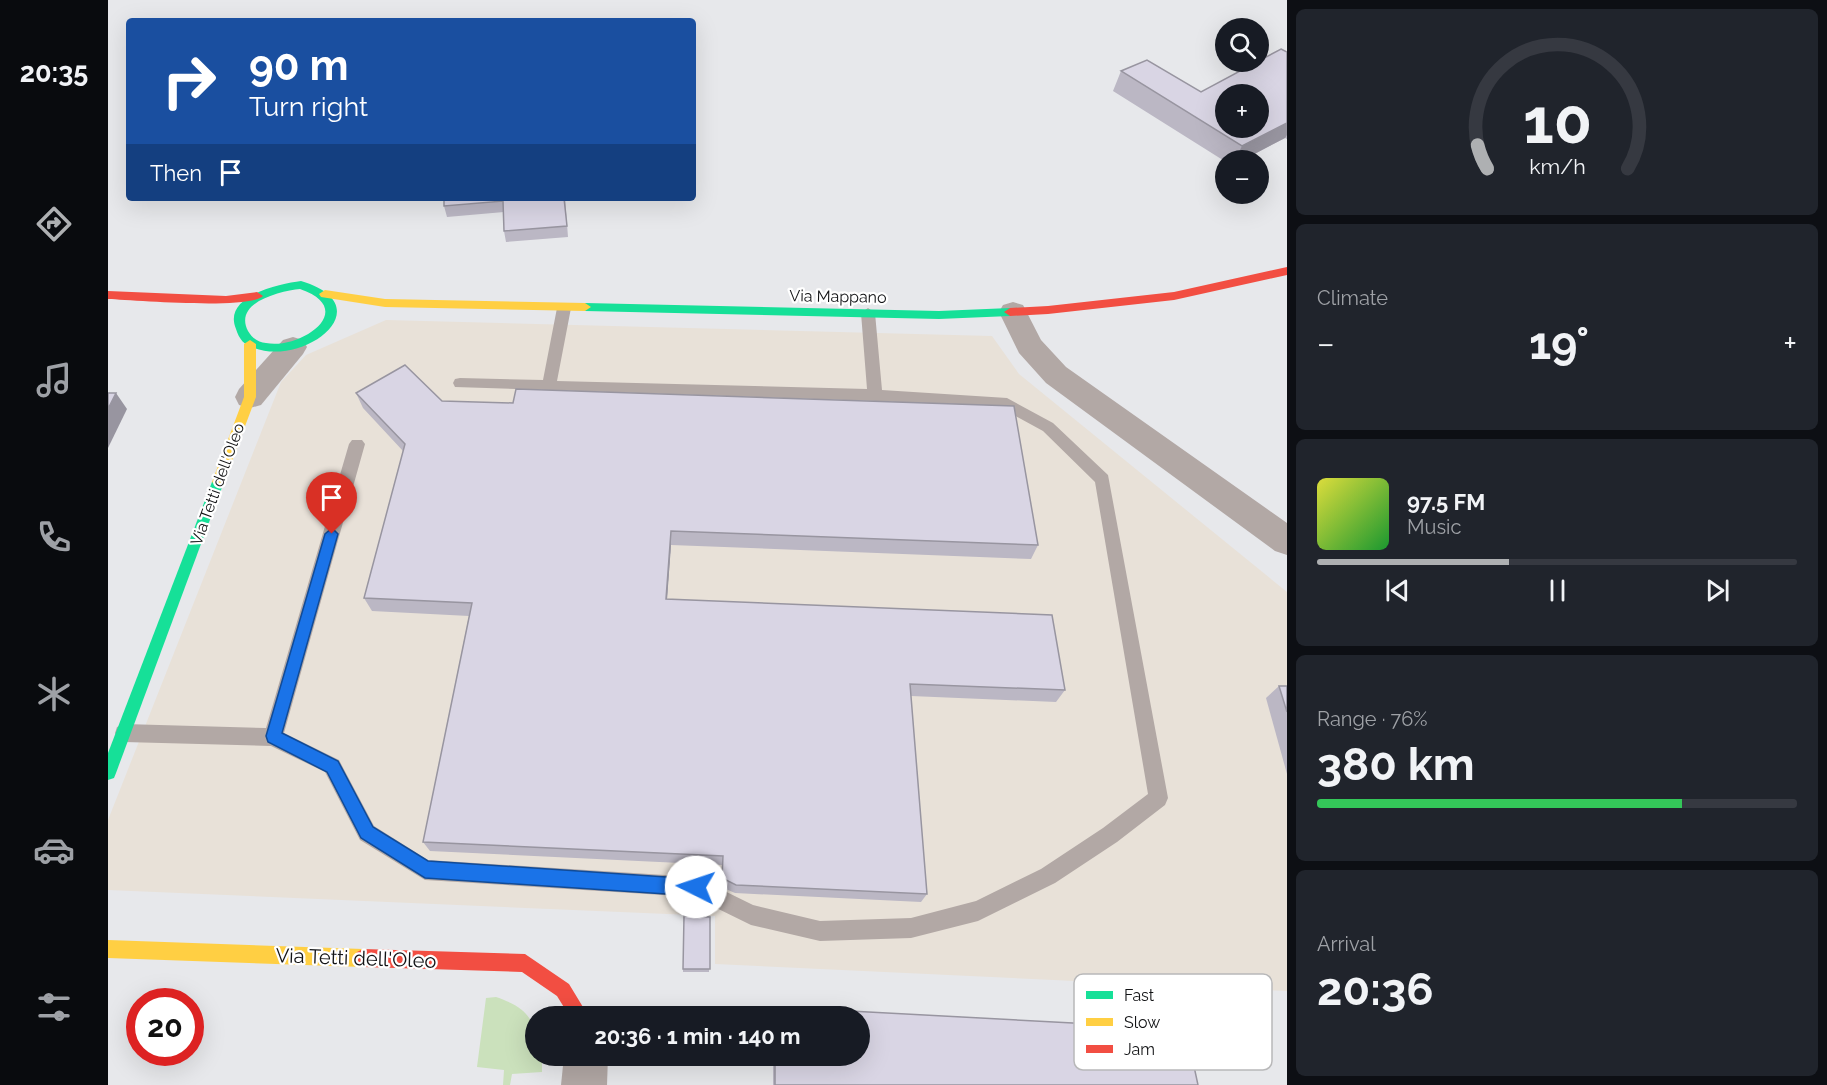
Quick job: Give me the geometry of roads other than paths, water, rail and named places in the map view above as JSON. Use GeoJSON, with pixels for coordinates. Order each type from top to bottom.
{"type":"FeatureCollection","features":[{"type":"Feature","properties":{"kind":"street","name":"Via Mappano"},"geometry":{"type":"LineString","coordinates":[[257,296],[286,286],[308,287],[325,294],[385,303],[939,315],[1048,310],[1174,296],[1287,271]]}},
{"type":"Feature","properties":{"kind":"street"},"geometry":{"type":"LineString","coordinates":[[325,294],[331,302],[332,312],[340,319]]}},
{"type":"Feature","properties":{"kind":"street"},"geometry":{"type":"LineString","coordinates":[[108,295],[226,300],[257,296]]}},
{"type":"Feature","properties":{"kind":"street"},"geometry":{"type":"LineString","coordinates":[[229,321],[240,315],[257,296]]}},
{"type":"Feature","properties":{"kind":"street"},"geometry":{"type":"LineString","coordinates":[[178,297],[229,321],[250,344],[270,349],[293,347]]}},
{"type":"Feature","properties":{"kind":"street","name":"Via Mappano"},"geometry":{"type":"LineString","coordinates":[[293,347],[308,341],[340,319],[385,303]]}},
{"type":"Feature","properties":{"kind":"street"},"geometry":{"type":"LineString","coordinates":[[1013,312],[1029,346],[1056,375],[1287,541]]}},
{"type":"Feature","properties":{"kind":"street","name":"Via Tetti dell'Oleo"},"geometry":{"type":"LineString","coordinates":[[108,773],[249,397],[250,344]]}},
{"type":"Feature","properties":{"kind":"street","name":"Via Tetti dell'Oleo"},"geometry":{"type":"LineString","coordinates":[[249,397],[293,347]]}},
{"type":"Feature","properties":{"kind":"street","name":"Via Tetti dell'Oleo"},"geometry":{"type":"LineString","coordinates":[[108,949],[525,963],[563,990],[573,1006]]}},
{"type":"Feature","properties":{"kind":"street"},"geometry":{"type":"LineString","coordinates":[[584,1085],[585,1066]]}},
{"type":"Feature","properties":{"kind":"lane"},"geometry":{"type":"LineString","coordinates":[[549,387],[564,308]]}},
{"type":"Feature","properties":{"kind":"lane"},"geometry":{"type":"LineString","coordinates":[[868,313],[875,394]]}},
{"type":"Feature","properties":{"kind":"lane"},"geometry":{"type":"LineString","coordinates":[[124,733],[273,736],[333,766],[367,833],[425,870],[696,887],[751,915],[820,931],[910,928],[978,911],[1048,876],[1110,835],[1158,798],[1102,479],[1048,427],[1002,402],[875,394],[460,383]]}},
{"type":"Feature","properties":{"kind":"lane"},"geometry":{"type":"LineString","coordinates":[[273,736],[357,444]]}}]}
